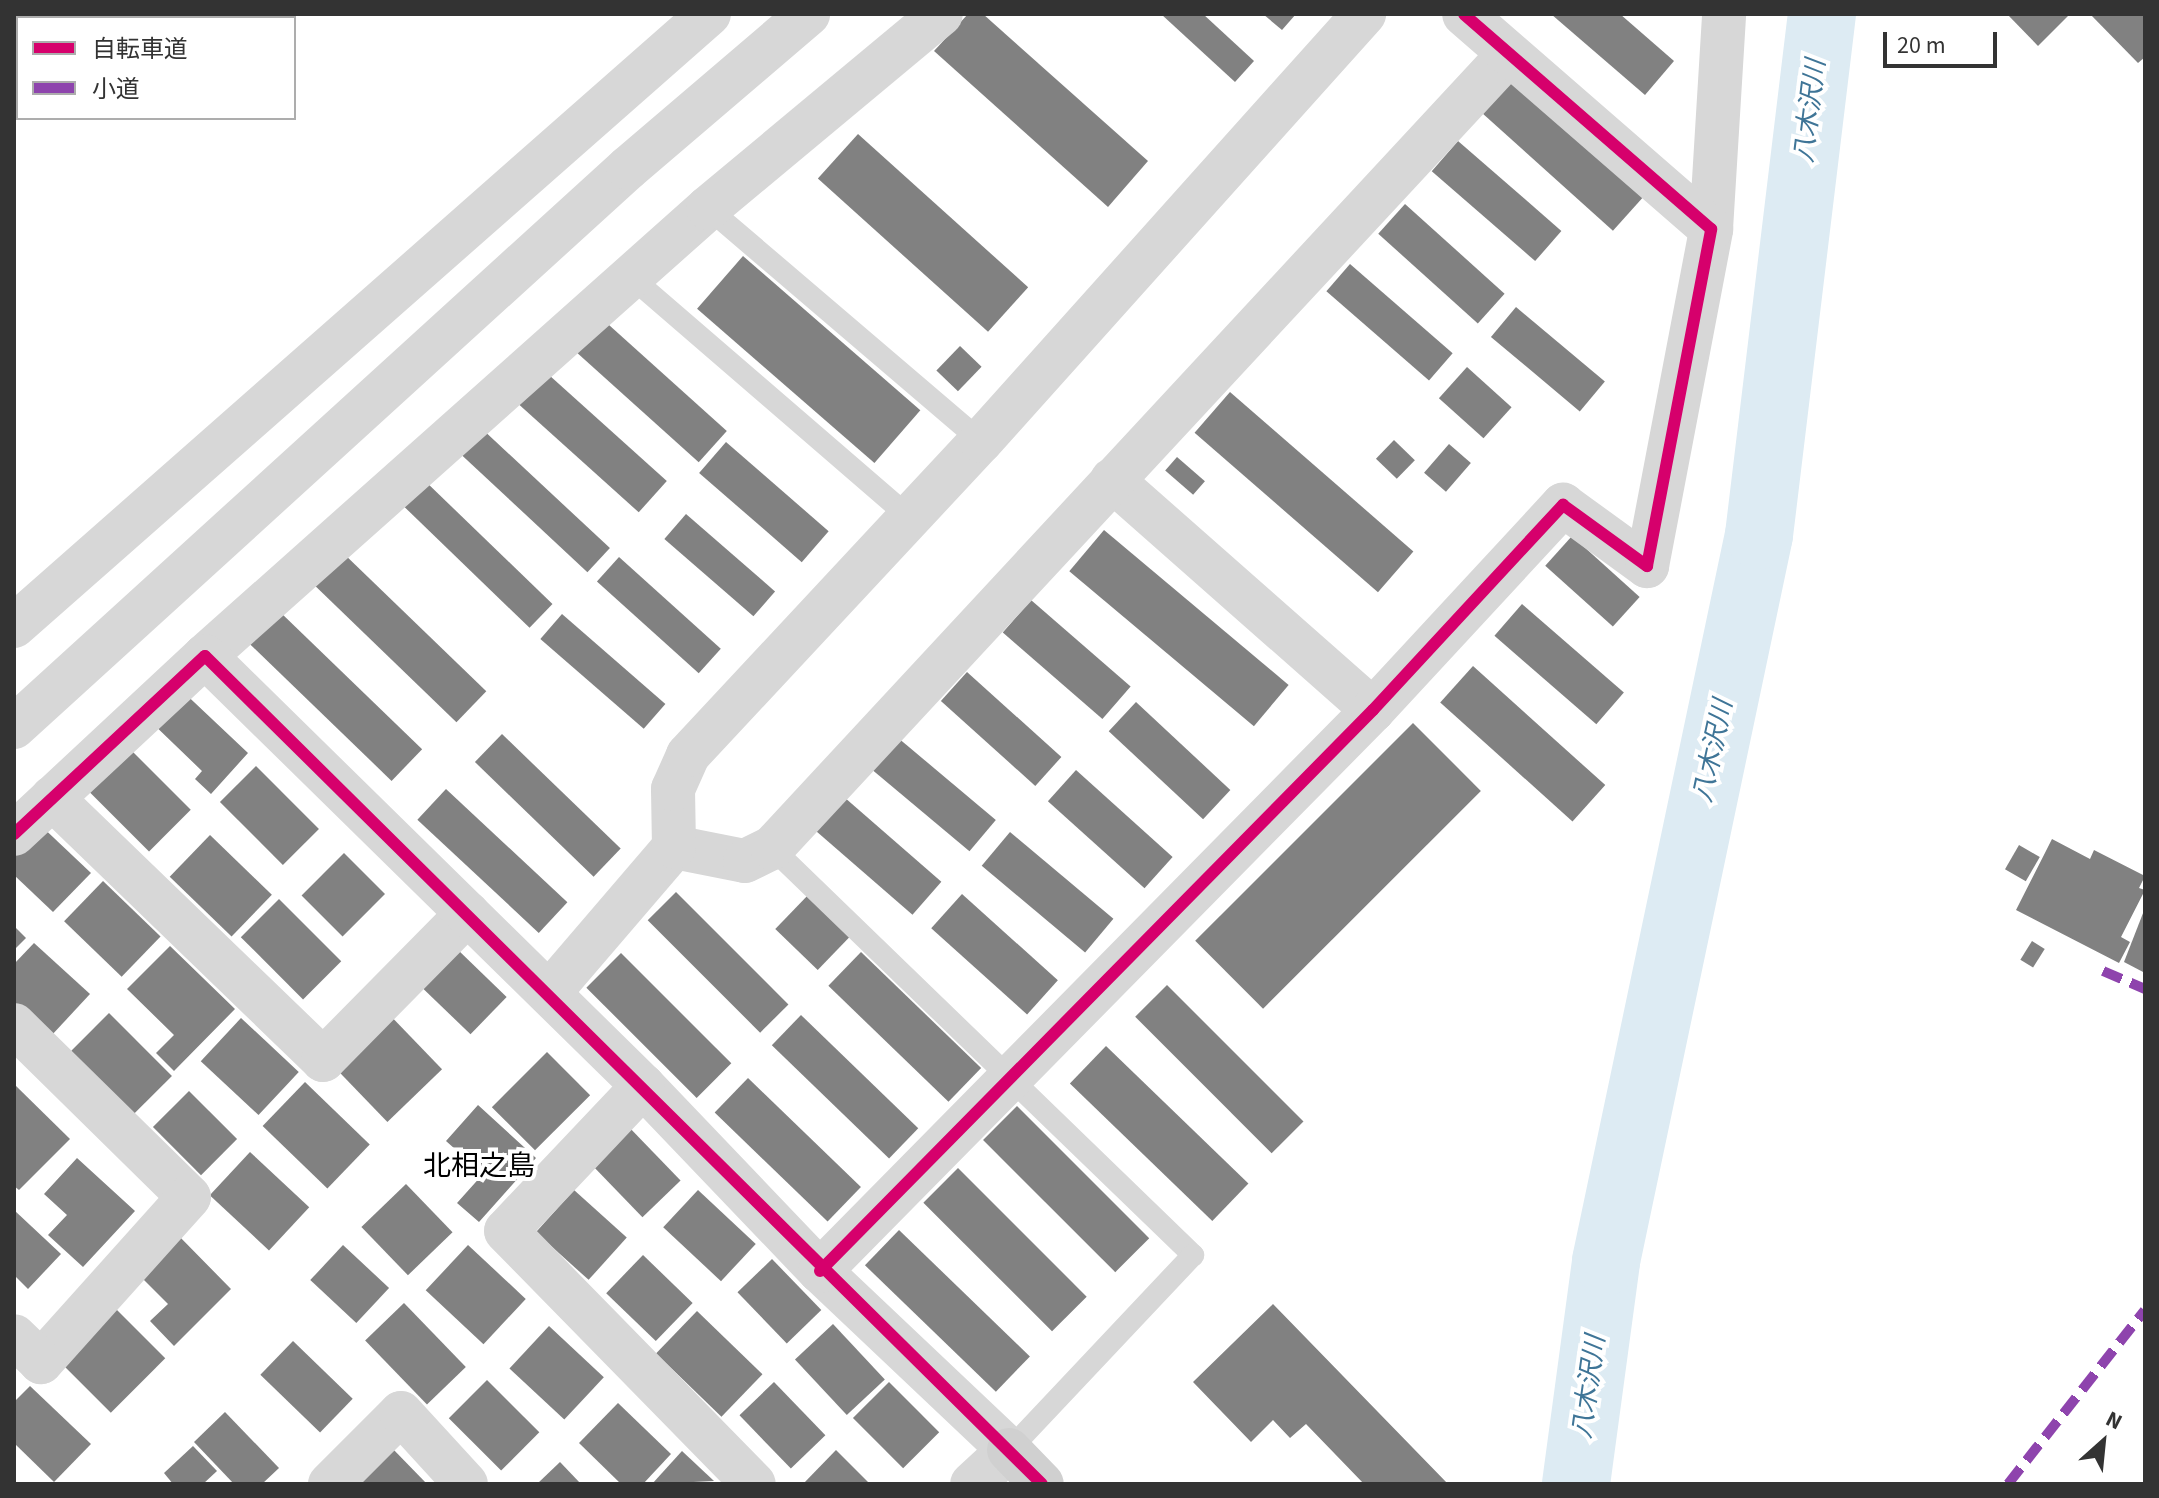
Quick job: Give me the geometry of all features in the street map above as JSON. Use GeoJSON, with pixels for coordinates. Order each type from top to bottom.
{"type":"FeatureCollection","features":[{"type":"Feature","properties":{"kind":"street"},"geometry":{"type":"LineString","coordinates":[[14,626],[709,14]]}},
{"type":"Feature","properties":{"kind":"street"},"geometry":{"type":"LineString","coordinates":[[14,727],[628,168],[808,14]]}},
{"type":"Feature","properties":{"kind":"street"},"geometry":{"type":"LineString","coordinates":[[14,834],[205,656],[708,208],[941,14]]}},
{"type":"Feature","properties":{"kind":"street"},"geometry":{"type":"LineString","coordinates":[[549,993],[674,847],[673,789],[688,755],[981,441],[1364,14]]}},
{"type":"Feature","properties":{"kind":"street"},"geometry":{"type":"LineString","coordinates":[[1464,14],[1711,229]]}},
{"type":"Feature","properties":{"kind":"street"},"geometry":{"type":"LineString","coordinates":[[820,1271],[1013,1079],[1373,710],[1563,505],[1647,566],[1711,229],[1724,14]]}},
{"type":"Feature","properties":{"kind":"street"},"geometry":{"type":"LineString","coordinates":[[674,847],[745,861],[772,848],[1509,54]]}},
{"type":"Feature","properties":{"kind":"street"},"geometry":{"type":"LineString","coordinates":[[1112,480],[1373,710]]}},
{"type":"Feature","properties":{"kind":"street"},"geometry":{"type":"LineString","coordinates":[[205,656],[643,1086],[820,1271],[1042,1484]]}},
{"type":"Feature","properties":{"kind":"street"},"geometry":{"type":"LineString","coordinates":[[52,798],[323,1060],[468,913]]}},
{"type":"Feature","properties":{"kind":"street"},"geometry":{"type":"LineString","coordinates":[[14,1025],[189,1197],[41,1362],[14,1336]]}},
{"type":"Feature","properties":{"kind":"street"},"geometry":{"type":"LineString","coordinates":[[643,1086],[506,1231],[754,1484]]}},
{"type":"Feature","properties":{"kind":"street"},"geometry":{"type":"LineString","coordinates":[[330,1484],[401,1413],[466,1484]]}},
{"type":"Feature","properties":{"kind":"street"},"geometry":{"type":"LineString","coordinates":[[972,1484],[1009,1450]]}},
{"type":"Feature","properties":{"kind":"lane"},"geometry":{"type":"LineString","coordinates":[[708,208],[981,441]]}},
{"type":"Feature","properties":{"kind":"lane"},"geometry":{"type":"LineString","coordinates":[[631,277],[910,518]]}},
{"type":"Feature","properties":{"kind":"lane"},"geometry":{"type":"LineString","coordinates":[[772,848],[1193,1255],[1009,1450]]}},
{"type":"Feature","properties":{"kind":"building"},"geometry":{"type":"Polygon","coordinates":[[[968,14],[983,14],[1148,161],[1108,207],[934,51],[968,14]]]}},
{"type":"Feature","properties":{"kind":"building"},"geometry":{"type":"Polygon","coordinates":[[[1161,14],[1203,14],[1254,61],[1235,82],[1161,14]]]}},
{"type":"Feature","properties":{"kind":"building"},"geometry":{"type":"Polygon","coordinates":[[[1263,14],[1296,14],[1282,30],[1263,14]]]}},
{"type":"Feature","properties":{"kind":"building"},"geometry":{"type":"Polygon","coordinates":[[[1551,14],[1620,14],[1674,61],[1645,95],[1551,14]]]}},
{"type":"Feature","properties":{"kind":"building"},"geometry":{"type":"Polygon","coordinates":[[[2007,14],[2070,14],[2038,46],[2007,14]]]}},
{"type":"Feature","properties":{"kind":"building"},"geometry":{"type":"Polygon","coordinates":[[[2090,14],[2145,14],[2145,57],[2138,63],[2090,14]]]}},
{"type":"Feature","properties":{"kind":"building"},"geometry":{"type":"Polygon","coordinates":[[[1515,78],[1645,195],[1613,231],[1483,114],[1515,78]]]}},
{"type":"Feature","properties":{"kind":"building"},"geometry":{"type":"Polygon","coordinates":[[[858,134],[1028,287],[988,332],[818,179],[858,134]]]}},
{"type":"Feature","properties":{"kind":"building"},"geometry":{"type":"Polygon","coordinates":[[[1458,141],[1561,231],[1535,261],[1432,171],[1458,141]]]}},
{"type":"Feature","properties":{"kind":"building"},"geometry":{"type":"Polygon","coordinates":[[[1405,204],[1505,294],[1478,323],[1378,234],[1405,204]]]}},
{"type":"Feature","properties":{"kind":"building"},"geometry":{"type":"Polygon","coordinates":[[[743,256],[920,410],[874,463],[697,309],[743,256]]]}},
{"type":"Feature","properties":{"kind":"building"},"geometry":{"type":"Polygon","coordinates":[[[1350,264],[1453,353],[1429,380],[1326,291],[1350,264]]]}},
{"type":"Feature","properties":{"kind":"building"},"geometry":{"type":"Polygon","coordinates":[[[1516,307],[1605,382],[1580,411],[1491,337],[1516,307]]]}},
{"type":"Feature","properties":{"kind":"building"},"geometry":{"type":"Polygon","coordinates":[[[599,316],[727,431],[699,462],[571,347],[599,316]]]}},
{"type":"Feature","properties":{"kind":"building"},"geometry":{"type":"Polygon","coordinates":[[[960,346],[982,367],[958,391],[936,370],[960,346]]]}},
{"type":"Feature","properties":{"kind":"building"},"geometry":{"type":"Polygon","coordinates":[[[539,366],[667,481],[639,512],[511,397],[539,366]]]}},
{"type":"Feature","properties":{"kind":"building"},"geometry":{"type":"Polygon","coordinates":[[[1467,367],[1512,407],[1483,438],[1439,398],[1467,367]]]}},
{"type":"Feature","properties":{"kind":"building"},"geometry":{"type":"Polygon","coordinates":[[[1230,392],[1413,551],[1378,592],[1195,433],[1230,392]]]}},
{"type":"Feature","properties":{"kind":"building"},"geometry":{"type":"Polygon","coordinates":[[[479,426],[610,548],[587,572],[456,450],[479,426]]]}},
{"type":"Feature","properties":{"kind":"building"},"geometry":{"type":"Polygon","coordinates":[[[1394,440],[1415,460],[1397,479],[1376,459],[1394,440]]]}},
{"type":"Feature","properties":{"kind":"building"},"geometry":{"type":"Polygon","coordinates":[[[726,442],[829,531],[802,562],[699,473],[726,442]]]}},
{"type":"Feature","properties":{"kind":"building"},"geometry":{"type":"Polygon","coordinates":[[[1449,444],[1471,463],[1446,492],[1424,473],[1449,444]]]}},
{"type":"Feature","properties":{"kind":"building"},"geometry":{"type":"Polygon","coordinates":[[[1177,457],[1205,481],[1193,495],[1165,471],[1177,457]]]}},
{"type":"Feature","properties":{"kind":"building"},"geometry":{"type":"Polygon","coordinates":[[[423,479],[552,604],[530,628],[400,503],[423,479]]]}},
{"type":"Feature","properties":{"kind":"building"},"geometry":{"type":"Polygon","coordinates":[[[686,514],[775,591],[753,616],[664,539],[686,514]]]}},
{"type":"Feature","properties":{"kind":"building"},"geometry":{"type":"Polygon","coordinates":[[[1104,530],[1289,685],[1254,726],[1069,571],[1104,530]]]}},
{"type":"Feature","properties":{"kind":"building"},"geometry":{"type":"Polygon","coordinates":[[[1572,536],[1640,597],[1613,627],[1545,566],[1572,536]]]}},
{"type":"Feature","properties":{"kind":"building"},"geometry":{"type":"Polygon","coordinates":[[[341,551],[486,691],[456,722],[311,582],[341,551]]]}},
{"type":"Feature","properties":{"kind":"building"},"geometry":{"type":"Polygon","coordinates":[[[619,557],[721,649],[699,673],[597,582],[619,557]]]}},
{"type":"Feature","properties":{"kind":"building"},"geometry":{"type":"Polygon","coordinates":[[[1031,600],[1131,687],[1102,719],[1003,632],[1031,600]]]}},
{"type":"Feature","properties":{"kind":"building"},"geometry":{"type":"Polygon","coordinates":[[[1522,604],[1624,693],[1596,724],[1494,636],[1522,604]]]}},
{"type":"Feature","properties":{"kind":"building"},"geometry":{"type":"Polygon","coordinates":[[[279,611],[422,749],[392,781],[248,643],[279,611]]]}},
{"type":"Feature","properties":{"kind":"building"},"geometry":{"type":"Polygon","coordinates":[[[562,614],[665,704],[644,729],[540,639],[562,614]]]}},
{"type":"Feature","properties":{"kind":"building"},"geometry":{"type":"Polygon","coordinates":[[[1473,666],[1605,785],[1572,822],[1440,702],[1473,666]]]}},
{"type":"Feature","properties":{"kind":"building"},"geometry":{"type":"Polygon","coordinates":[[[967,672],[1061,757],[1035,786],[941,701],[967,672]]]}},
{"type":"Feature","properties":{"kind":"building"},"geometry":{"type":"Polygon","coordinates":[[[177,686],[248,753],[211,794],[195,779],[202,771],[147,718],[177,686]]]}},
{"type":"Feature","properties":{"kind":"building"},"geometry":{"type":"Polygon","coordinates":[[[1136,702],[1230,790],[1203,819],[1109,731],[1136,702]]]}},
{"type":"Feature","properties":{"kind":"building"},"geometry":{"type":"Polygon","coordinates":[[[1413,723],[1481,791],[1263,1009],[1195,941],[1413,723]]]}},
{"type":"Feature","properties":{"kind":"building"},"geometry":{"type":"Polygon","coordinates":[[[502,734],[621,849],[594,877],[475,762],[502,734]]]}},
{"type":"Feature","properties":{"kind":"building"},"geometry":{"type":"Polygon","coordinates":[[[897,737],[996,820],[969,851],[871,768],[897,737]]]}},
{"type":"Feature","properties":{"kind":"building"},"geometry":{"type":"Polygon","coordinates":[[[125,744],[191,810],[149,851],[83,786],[125,744]]]}},
{"type":"Feature","properties":{"kind":"building"},"geometry":{"type":"Polygon","coordinates":[[[256,766],[319,829],[283,865],[220,802],[256,766]]]}},
{"type":"Feature","properties":{"kind":"building"},"geometry":{"type":"Polygon","coordinates":[[[1076,770],[1173,857],[1145,888],[1048,801],[1076,770]]]}},
{"type":"Feature","properties":{"kind":"building"},"geometry":{"type":"Polygon","coordinates":[[[446,789],[567,902],[539,933],[417,820],[446,789]]]}},
{"type":"Feature","properties":{"kind":"building"},"geometry":{"type":"Polygon","coordinates":[[[844,797],[941,882],[912,915],[815,830],[844,797]]]}},
{"type":"Feature","properties":{"kind":"building"},"geometry":{"type":"Polygon","coordinates":[[[36,821],[91,873],[53,912],[14,875],[14,844],[36,821]]]}},
{"type":"Feature","properties":{"kind":"building"},"geometry":{"type":"Polygon","coordinates":[[[1010,832],[1113,919],[1085,952],[982,866],[1010,832]]]}},
{"type":"Feature","properties":{"kind":"building"},"geometry":{"type":"Polygon","coordinates":[[[210,835],[272,895],[232,936],[170,877],[210,835]]]}},
{"type":"Feature","properties":{"kind":"building"},"geometry":{"type":"Polygon","coordinates":[[[2052,839],[2090,859],[2094,850],[2145,876],[2139,888],[2145,890],[2121,937],[2130,942],[2119,963],[2016,910],[2052,839]]]}},
{"type":"Feature","properties":{"kind":"building"},"geometry":{"type":"Polygon","coordinates":[[[2019,845],[2040,857],[2026,881],[2005,869],[2019,845]]]}},
{"type":"Feature","properties":{"kind":"building"},"geometry":{"type":"Polygon","coordinates":[[[344,853],[385,894],[343,936],[302,895],[344,853]]]}},
{"type":"Feature","properties":{"kind":"building"},"geometry":{"type":"Polygon","coordinates":[[[103,881],[161,937],[122,977],[64,921],[103,881]]]}},
{"type":"Feature","properties":{"kind":"building"},"geometry":{"type":"Polygon","coordinates":[[[676,892],[788,1004],[760,1033],[648,920],[676,892]]]}},
{"type":"Feature","properties":{"kind":"building"},"geometry":{"type":"Polygon","coordinates":[[[810,893],[852,934],[818,970],[775,929],[810,893]]]}},
{"type":"Feature","properties":{"kind":"building"},"geometry":{"type":"Polygon","coordinates":[[[962,894],[1058,980],[1027,1015],[931,928],[962,894]]]}},
{"type":"Feature","properties":{"kind":"building"},"geometry":{"type":"Polygon","coordinates":[[[279,899],[341,961],[303,999],[241,937],[279,899]]]}},
{"type":"Feature","properties":{"kind":"building"},"geometry":{"type":"Polygon","coordinates":[[[2145,908],[2145,973],[2124,962],[2145,908]]]}},
{"type":"Feature","properties":{"kind":"building"},"geometry":{"type":"Polygon","coordinates":[[[14,926],[26,938],[14,950],[14,926]]]}},
{"type":"Feature","properties":{"kind":"building"},"geometry":{"type":"Polygon","coordinates":[[[2032,941],[2045,949],[2033,968],[2020,960],[2032,941]]]}},
{"type":"Feature","properties":{"kind":"building"},"geometry":{"type":"Polygon","coordinates":[[[34,943],[90,994],[51,1036],[14,1002],[14,964],[34,943]]]}},
{"type":"Feature","properties":{"kind":"building"},"geometry":{"type":"Polygon","coordinates":[[[170,946],[235,1009],[174,1071],[156,1053],[174,1035],[127,989],[170,946]]]}},
{"type":"Feature","properties":{"kind":"building"},"geometry":{"type":"Polygon","coordinates":[[[457,949],[507,997],[471,1034],[421,986],[457,949]]]}},
{"type":"Feature","properties":{"kind":"building"},"geometry":{"type":"Polygon","coordinates":[[[861,952],[981,1068],[948,1102],[828,986],[861,952]]]}},
{"type":"Feature","properties":{"kind":"building"},"geometry":{"type":"Polygon","coordinates":[[[621,953],[731,1063],[697,1098],[586,988],[621,953]]]}},
{"type":"Feature","properties":{"kind":"building"},"geometry":{"type":"Polygon","coordinates":[[[1167,985],[1303,1121],[1272,1153],[1135,1017],[1167,985]]]}},
{"type":"Feature","properties":{"kind":"building"},"geometry":{"type":"Polygon","coordinates":[[[383,1008],[442,1069],[387,1122],[328,1061],[383,1008]]]}},
{"type":"Feature","properties":{"kind":"building"},"geometry":{"type":"Polygon","coordinates":[[[109,1013],[172,1076],[129,1119],[66,1056],[109,1013]]]}},
{"type":"Feature","properties":{"kind":"building"},"geometry":{"type":"Polygon","coordinates":[[[801,1015],[918,1128],[889,1158],[772,1045],[801,1015]]]}},
{"type":"Feature","properties":{"kind":"building"},"geometry":{"type":"Polygon","coordinates":[[[241,1018],[299,1072],[259,1115],[201,1061],[241,1018]]]}},
{"type":"Feature","properties":{"kind":"building"},"geometry":{"type":"Polygon","coordinates":[[[1106,1046],[1248,1184],[1212,1221],[1070,1083],[1106,1046]]]}},
{"type":"Feature","properties":{"kind":"building"},"geometry":{"type":"Polygon","coordinates":[[[547,1052],[590,1095],[535,1150],[492,1107],[547,1052]]]}},
{"type":"Feature","properties":{"kind":"building"},"geometry":{"type":"Polygon","coordinates":[[[748,1078],[861,1187],[828,1222],[715,1113],[748,1078]]]}},
{"type":"Feature","properties":{"kind":"building"},"geometry":{"type":"Polygon","coordinates":[[[305,1082],[370,1145],[327,1188],[263,1126],[305,1082]]]}},
{"type":"Feature","properties":{"kind":"building"},"geometry":{"type":"Polygon","coordinates":[[[14,1084],[70,1139],[19,1190],[14,1186],[14,1084]]]}},
{"type":"Feature","properties":{"kind":"building"},"geometry":{"type":"Polygon","coordinates":[[[189,1091],[237,1139],[201,1175],[153,1127],[189,1091]]]}},
{"type":"Feature","properties":{"kind":"building"},"geometry":{"type":"Polygon","coordinates":[[[478,1105],[536,1158],[479,1222],[457,1203],[483,1174],[446,1141],[478,1105]]]}},
{"type":"Feature","properties":{"kind":"building"},"geometry":{"type":"Polygon","coordinates":[[[1017,1106],[1149,1238],[1115,1272],[983,1140],[1017,1106]]]}},
{"type":"Feature","properties":{"kind":"building"},"geometry":{"type":"Polygon","coordinates":[[[625,1123],[681,1181],[642,1217],[587,1160],[625,1123]]]}},
{"type":"Feature","properties":{"kind":"building"},"geometry":{"type":"Polygon","coordinates":[[[250,1152],[309,1207],[269,1250],[210,1195],[250,1152]]]}},
{"type":"Feature","properties":{"kind":"building"},"geometry":{"type":"Polygon","coordinates":[[[77,1158],[135,1211],[83,1267],[48,1235],[67,1215],[44,1194],[77,1158]]]}},
{"type":"Feature","properties":{"kind":"building"},"geometry":{"type":"Polygon","coordinates":[[[958,1168],[1087,1297],[1052,1331],[923,1203],[958,1168]]]}},
{"type":"Feature","properties":{"kind":"building"},"geometry":{"type":"Polygon","coordinates":[[[406,1184],[453,1232],[408,1275],[361,1227],[406,1184]]]}},
{"type":"Feature","properties":{"kind":"building"},"geometry":{"type":"Polygon","coordinates":[[[574,1190],[627,1238],[589,1280],[536,1232],[574,1190]]]}},
{"type":"Feature","properties":{"kind":"building"},"geometry":{"type":"Polygon","coordinates":[[[698,1190],[756,1244],[721,1281],[663,1227],[698,1190]]]}},
{"type":"Feature","properties":{"kind":"building"},"geometry":{"type":"Polygon","coordinates":[[[14,1210],[61,1254],[28,1289],[14,1275],[14,1210]]]}},
{"type":"Feature","properties":{"kind":"building"},"geometry":{"type":"Polygon","coordinates":[[[899,1230],[1030,1356],[996,1392],[865,1265],[899,1230]]]}},
{"type":"Feature","properties":{"kind":"building"},"geometry":{"type":"Polygon","coordinates":[[[176,1233],[231,1289],[174,1346],[150,1321],[168,1304],[136,1272],[176,1233]]]}},
{"type":"Feature","properties":{"kind":"building"},"geometry":{"type":"Polygon","coordinates":[[[343,1245],[389,1288],[356,1323],[310,1280],[343,1245]]]}},
{"type":"Feature","properties":{"kind":"building"},"geometry":{"type":"Polygon","coordinates":[[[468,1245],[526,1299],[483,1344],[426,1290],[468,1245]]]}},
{"type":"Feature","properties":{"kind":"building"},"geometry":{"type":"Polygon","coordinates":[[[643,1255],[693,1303],[656,1341],[606,1293],[643,1255]]]}},
{"type":"Feature","properties":{"kind":"building"},"geometry":{"type":"Polygon","coordinates":[[[772,1259],[821,1310],[787,1343],[737,1292],[772,1259]]]}},
{"type":"Feature","properties":{"kind":"building"},"geometry":{"type":"Polygon","coordinates":[[[108,1301],[165,1358],[111,1413],[54,1355],[108,1301]]]}},
{"type":"Feature","properties":{"kind":"building"},"geometry":{"type":"Polygon","coordinates":[[[404,1303],[466,1367],[427,1405],[365,1341],[404,1303]]]}},
{"type":"Feature","properties":{"kind":"building"},"geometry":{"type":"Polygon","coordinates":[[[1273,1304],[1448,1484],[1364,1484],[1306,1424],[1290,1438],[1273,1420],[1251,1442],[1193,1382],[1273,1304]]]}},
{"type":"Feature","properties":{"kind":"building"},"geometry":{"type":"Polygon","coordinates":[[[697,1311],[762,1374],[721,1417],[656,1353],[697,1311]]]}},
{"type":"Feature","properties":{"kind":"building"},"geometry":{"type":"Polygon","coordinates":[[[833,1324],[885,1380],[847,1415],[795,1359],[833,1324]]]}},
{"type":"Feature","properties":{"kind":"building"},"geometry":{"type":"Polygon","coordinates":[[[549,1326],[604,1377],[564,1420],[509,1368],[549,1326]]]}},
{"type":"Feature","properties":{"kind":"building"},"geometry":{"type":"Polygon","coordinates":[[[293,1341],[353,1399],[320,1432],[260,1375],[293,1341]]]}},
{"type":"Feature","properties":{"kind":"building"},"geometry":{"type":"Polygon","coordinates":[[[487,1380],[539,1432],[501,1471],[449,1418],[487,1380]]]}},
{"type":"Feature","properties":{"kind":"building"},"geometry":{"type":"Polygon","coordinates":[[[774,1382],[825,1435],[791,1469],[739,1415],[774,1382]]]}},
{"type":"Feature","properties":{"kind":"building"},"geometry":{"type":"Polygon","coordinates":[[[889,1382],[939,1432],[903,1468],[853,1418],[889,1382]]]}},
{"type":"Feature","properties":{"kind":"building"},"geometry":{"type":"Polygon","coordinates":[[[30,1386],[91,1444],[54,1482],[14,1443],[14,1402],[30,1386]]]}},
{"type":"Feature","properties":{"kind":"building"},"geometry":{"type":"Polygon","coordinates":[[[618,1403],[671,1454],[643,1484],[621,1484],[579,1443],[618,1403]]]}},
{"type":"Feature","properties":{"kind":"building"},"geometry":{"type":"Polygon","coordinates":[[[225,1412],[279,1468],[262,1484],[234,1484],[194,1442],[225,1412]]]}},
{"type":"Feature","properties":{"kind":"building"},"geometry":{"type":"Polygon","coordinates":[[[193,1446],[217,1471],[203,1484],[173,1484],[164,1473],[193,1446]]]}},
{"type":"Feature","properties":{"kind":"building"},"geometry":{"type":"Polygon","coordinates":[[[391,1447],[427,1484],[354,1484],[391,1447]]]}},
{"type":"Feature","properties":{"kind":"building"},"geometry":{"type":"Polygon","coordinates":[[[836,1450],[870,1484],[803,1484],[836,1450]]]}},
{"type":"Feature","properties":{"kind":"building"},"geometry":{"type":"Polygon","coordinates":[[[682,1451],[714,1481],[652,1484],[682,1451]]]}},
{"type":"Feature","properties":{"kind":"building"},"geometry":{"type":"Polygon","coordinates":[[[560,1462],[581,1484],[537,1484],[560,1462]]]}},
{"type":"Feature","properties":{"kind":"waterway","name":"八木沢川"},"geometry":{"type":"LineString","coordinates":[[1576,1484],[1606,1261],[1759,535],[1822,14]]}},
{"type":"Feature","properties":{"kind":"marked path"},"geometry":{"type":"LineString","coordinates":[[2103,971],[2145,989]]}},
{"type":"Feature","properties":{"kind":"marked path"},"geometry":{"type":"LineString","coordinates":[[2008,1484],[2145,1310]]}},
{"type":"Feature","properties":{"kind":"cycle path"},"geometry":{"type":"LineString","coordinates":[[820,1271],[1373,710],[1563,505],[1647,566],[1711,229],[1464,14]]}},
{"type":"Feature","properties":{"kind":"cycle path"},"geometry":{"type":"LineString","coordinates":[[14,834],[205,656],[1042,1484]]}},
{"type":"Feature","properties":{"kind":"district","name":"北相之島"},"geometry":{"type":"Point","coordinates":[479,1166]}}]}
